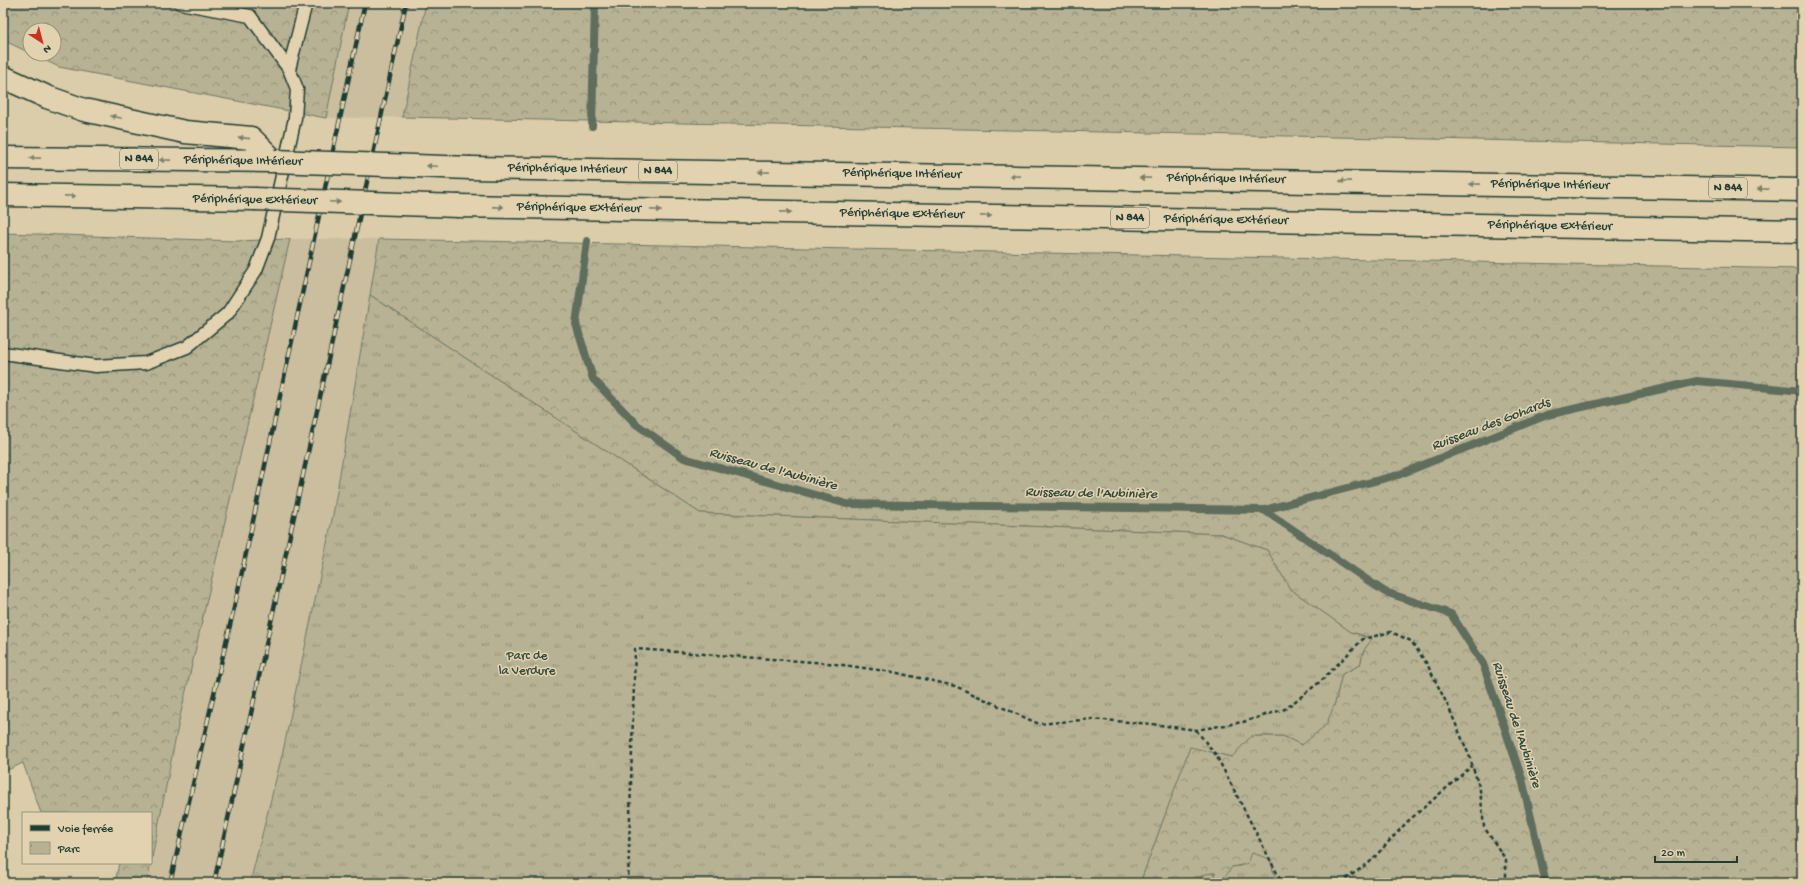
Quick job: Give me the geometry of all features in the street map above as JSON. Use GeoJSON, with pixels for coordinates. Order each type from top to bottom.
{"type":"FeatureCollection","features":[{"type":"Feature","properties":{"kind":"highway"},"geometry":{"type":"LineString","coordinates":[[3,77],[84,110],[185,132],[251,138],[274,161]]}},
{"type":"Feature","properties":{"kind":"highway","name":"Périphérique Intérieur"},"geometry":{"type":"LineString","coordinates":[[3,158],[274,161],[471,168],[1802,190]]}},
{"type":"Feature","properties":{"kind":"highway","name":"Périphérique Extérieur"},"geometry":{"type":"LineString","coordinates":[[3,195],[254,199],[459,206],[1802,231]]}},
{"type":"Feature","properties":{"kind":"lane"},"geometry":{"type":"LineString","coordinates":[[3,353],[96,366],[146,363],[187,347],[228,313],[256,270],[268,238],[295,118],[297,89],[289,69],[250,16],[180,3]]}},
{"type":"Feature","properties":{"kind":"lane"},"geometry":{"type":"LineString","coordinates":[[289,69],[306,3]]}},
{"type":"Feature","properties":{"kind":"path"},"geometry":{"type":"LineString","coordinates":[[628,883],[635,649],[828,663],[893,672],[955,686],[1039,724],[1092,719],[1152,724],[1196,730],[1243,722],[1285,709],[1321,681],[1363,639],[1391,632],[1411,641],[1426,664],[1448,706],[1480,790],[1484,827],[1506,860],[1506,883]]}},
{"type":"Feature","properties":{"kind":"path"},"geometry":{"type":"LineString","coordinates":[[1196,730],[1216,754],[1282,883]]}},
{"type":"Feature","properties":{"kind":"path"},"geometry":{"type":"LineString","coordinates":[[1340,883],[1370,862],[1407,822],[1472,766]]}},
{"type":"Feature","properties":{"kind":"shaded area"},"geometry":{"type":"Polygon","coordinates":[[[349,3],[426,3],[402,117],[326,118],[349,3]]]}},
{"type":"Feature","properties":{"kind":"shaded area"},"geometry":{"type":"Polygon","coordinates":[[[290,239],[379,239],[333,515],[283,751],[250,883],[147,883],[151,864],[152,864],[179,721],[290,239]]]}},
{"type":"Feature","properties":{"kind":"green space"},"geometry":{"type":"Polygon","coordinates":[[[3,3],[349,3],[326,118],[59,67],[49,62],[62,62],[62,22],[22,22],[22,49],[3,40],[3,3]]]}},
{"type":"Feature","properties":{"kind":"green space"},"geometry":{"type":"Polygon","coordinates":[[[426,3],[1802,3],[1802,147],[402,117],[426,3]]]}},
{"type":"Feature","properties":{"kind":"green space"},"geometry":{"type":"Polygon","coordinates":[[[3,233],[236,241],[290,239],[179,721],[152,858],[152,812],[41,812],[23,763],[3,772],[3,233]]]}},
{"type":"Feature","properties":{"kind":"green space"},"geometry":{"type":"Polygon","coordinates":[[[379,239],[1802,269],[1802,883],[1280,883],[1274,874],[1270,859],[1232,867],[1227,875],[1220,879],[1214,879],[1215,873],[1201,876],[1189,883],[1140,883],[1190,746],[1231,757],[1251,736],[1283,736],[1302,745],[1334,706],[1342,674],[1360,665],[1364,650],[1372,638],[1351,632],[1290,589],[1267,550],[1221,534],[700,513],[370,295],[379,239]]]}},
{"type":"Feature","properties":{"kind":"green space","name":"Parc de la Verdure"},"geometry":{"type":"Polygon","coordinates":[[[370,295],[700,513],[1221,534],[1267,550],[1290,589],[1351,632],[1372,639],[1364,650],[1360,665],[1342,674],[1334,706],[1326,725],[1302,745],[1283,736],[1251,736],[1232,757],[1190,747],[1140,883],[250,883],[283,751],[333,515],[370,295]]]}},
{"type":"Feature","properties":{"kind":"green space"},"geometry":{"type":"Polygon","coordinates":[[[1252,853],[1270,859],[1274,874],[1280,883],[1189,883],[1196,877],[1202,877],[1204,874],[1215,873],[1214,879],[1223,878],[1232,867],[1248,863],[1252,853]]]}},
{"type":"Feature","properties":{"kind":"green space"},"geometry":{"type":"Polygon","coordinates":[[[119,864],[151,864],[147,883],[115,883],[119,864]]]}},
{"type":"Feature","properties":{"kind":"waterway","name":"Ruisseau de l'Aubinière"},"geometry":{"type":"LineString","coordinates":[[592,126],[595,3]]}},
{"type":"Feature","properties":{"kind":"waterway","name":"Ruisseau de l'Aubinière"},"geometry":{"type":"LineString","coordinates":[[587,241],[576,324],[593,379],[636,424],[684,458],[847,504],[1264,510],[1385,592],[1451,614],[1483,664],[1522,779],[1546,883]]}},
{"type":"Feature","properties":{"kind":"waterway","name":"Ruisseau des Gohards"},"geometry":{"type":"LineString","coordinates":[[1264,510],[1398,475],[1547,415],[1697,381],[1802,391]]}},
{"type":"Feature","properties":{"kind":"railway"},"geometry":{"type":"LineString","coordinates":[[170,883],[237,595],[365,3]]}},
{"type":"Feature","properties":{"kind":"railway"},"geometry":{"type":"LineString","coordinates":[[214,883],[406,3]]}}]}
